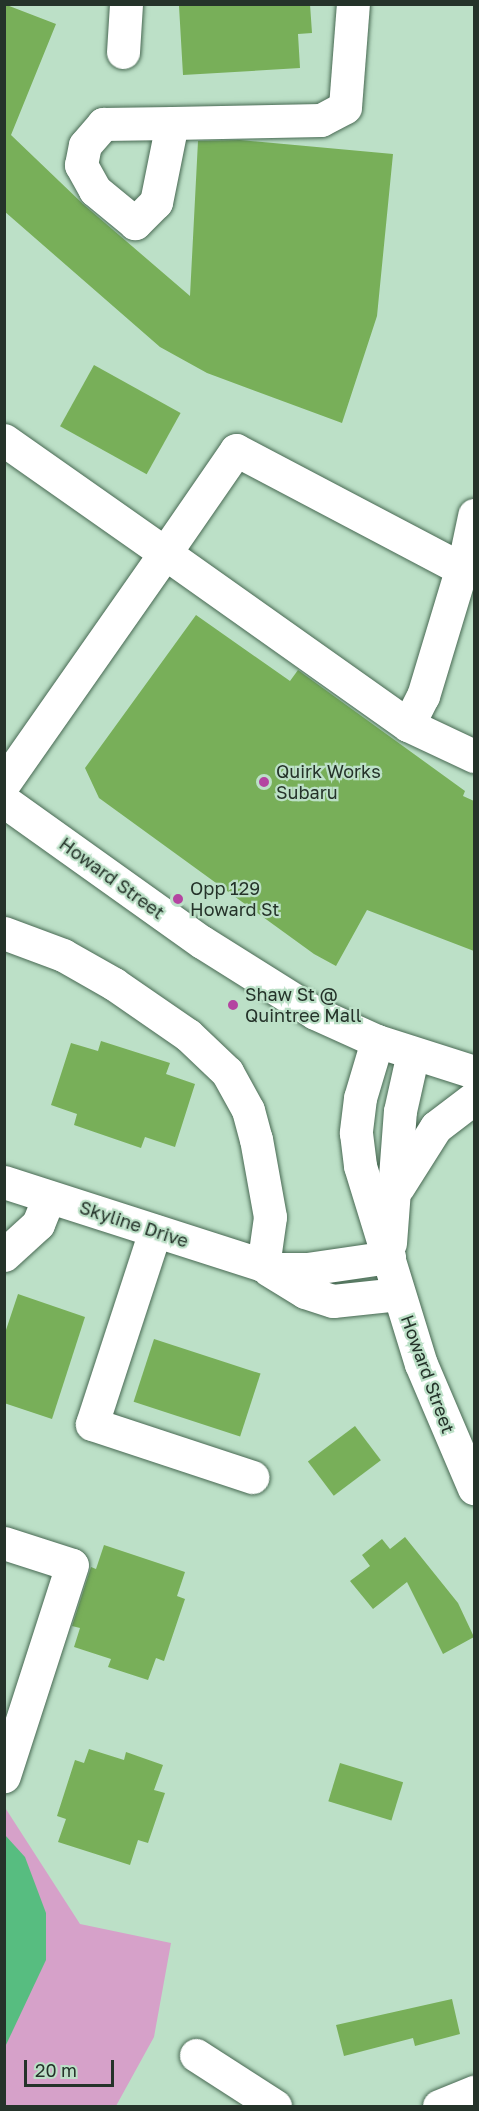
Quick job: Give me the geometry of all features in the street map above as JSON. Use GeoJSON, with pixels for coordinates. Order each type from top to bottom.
{"type":"FeatureCollection","features":[{"type":"Feature","properties":{"kind":"street"},"geometry":{"type":"LineString","coordinates":[[123,52],[126,4]]}},
{"type":"Feature","properties":{"kind":"street"},"geometry":{"type":"LineString","coordinates":[[172,123],[321,120],[345,107],[353,4]]}},
{"type":"Feature","properties":{"kind":"street"},"geometry":{"type":"LineString","coordinates":[[4,440],[408,725],[474,756]]}},
{"type":"Feature","properties":{"kind":"street"},"geometry":{"type":"LineString","coordinates":[[4,783],[236,450],[462,569]]}},
{"type":"Feature","properties":{"kind":"street"},"geometry":{"type":"LineString","coordinates":[[408,725],[423,696],[462,569],[474,515]]}},
{"type":"Feature","properties":{"kind":"street","name":"Howard Street"},"geometry":{"type":"LineString","coordinates":[[4,801],[233,963],[324,1017],[376,1041],[413,1053],[400,1111],[389,1257]]}},
{"type":"Feature","properties":{"kind":"street"},"geometry":{"type":"LineString","coordinates":[[4,933],[63,955],[114,984],[188,1035],[227,1072],[248,1110],[256,1139],[270,1217],[263,1266]]}},
{"type":"Feature","properties":{"kind":"street","name":"Howard Street"},"geometry":{"type":"LineString","coordinates":[[376,1041],[364,1081],[356,1133],[363,1181],[432,1394],[474,1488]]}},
{"type":"Feature","properties":{"kind":"street"},"geometry":{"type":"LineString","coordinates":[[413,1053],[474,1072]]}},
{"type":"Feature","properties":{"kind":"street"},"geometry":{"type":"LineString","coordinates":[[393,1197],[406,1169],[428,1136],[455,1110],[474,1098]]}},
{"type":"Feature","properties":{"kind":"street","name":"Skyline Drive"},"geometry":{"type":"LineString","coordinates":[[4,1182],[263,1266],[305,1292],[333,1301],[399,1294]]}},
{"type":"Feature","properties":{"kind":"street"},"geometry":{"type":"LineString","coordinates":[[4,1255],[38,1224],[50,1197]]}},
{"type":"Feature","properties":{"kind":"street"},"geometry":{"type":"LineString","coordinates":[[155,1231],[92,1424],[252,1477]]}},
{"type":"Feature","properties":{"kind":"street","name":"Skyline Drive"},"geometry":{"type":"LineString","coordinates":[[263,1266],[307,1269],[389,1257]]}},
{"type":"Feature","properties":{"kind":"street"},"geometry":{"type":"LineString","coordinates":[[4,1543],[72,1565],[4,1776]]}},
{"type":"Feature","properties":{"kind":"street"},"geometry":{"type":"LineString","coordinates":[[196,2055],[275,2106]]}},
{"type":"Feature","properties":{"kind":"street"},"geometry":{"type":"LineString","coordinates":[[439,2106],[474,2092]]}},
{"type":"Feature","properties":{"kind":"shaded area"},"geometry":{"type":"Polygon","coordinates":[[[4,1806],[80,1924],[171,1943],[154,2037],[116,2106],[5,2106],[4,1806]]]}},
{"type":"Feature","properties":{"kind":"shaded area"},"geometry":{"type":"Polygon","coordinates":[[[5,1835],[25,1857],[46,1913],[46,1960],[5,2047],[5,1835]]]}},
{"type":"Feature","properties":{"kind":"building"},"geometry":{"type":"Polygon","coordinates":[[[4,4],[56,24],[11,135],[83,204],[190,296],[198,141],[240,140],[393,154],[377,316],[342,423],[207,373],[160,347],[4,211],[4,4]]]}},
{"type":"Feature","properties":{"kind":"building"},"geometry":{"type":"Polygon","coordinates":[[[310,4],[312,33],[298,34],[300,68],[183,75],[179,6],[310,4]]]}},
{"type":"Feature","properties":{"kind":"building"},"geometry":{"type":"Polygon","coordinates":[[[94,365],[181,413],[147,474],[60,426],[94,365]]]}},
{"type":"Feature","properties":{"kind":"building"},"geometry":{"type":"Polygon","coordinates":[[[196,615],[290,681],[298,670],[465,791],[463,796],[474,801],[474,951],[367,910],[336,966],[314,954],[99,798],[85,768],[196,615]]]}},
{"type":"Feature","properties":{"kind":"building"},"geometry":{"type":"Polygon","coordinates":[[[101,1041],[170,1063],[166,1074],[195,1084],[175,1147],[145,1137],[141,1148],[74,1125],[77,1114],[51,1105],[71,1043],[98,1051],[101,1041]]]}},
{"type":"Feature","properties":{"kind":"building"},"geometry":{"type":"Polygon","coordinates":[[[18,1294],[85,1317],[52,1419],[4,1403],[4,1336],[18,1294]]]}},
{"type":"Feature","properties":{"kind":"building"},"geometry":{"type":"Polygon","coordinates":[[[154,1339],[261,1374],[240,1436],[134,1402],[154,1339]]]}},
{"type":"Feature","properties":{"kind":"building"},"geometry":{"type":"Polygon","coordinates":[[[355,1426],[381,1460],[334,1496],[308,1462],[355,1426]]]}},
{"type":"Feature","properties":{"kind":"building"},"geometry":{"type":"Polygon","coordinates":[[[405,1537],[458,1603],[474,1637],[443,1654],[407,1582],[373,1609],[350,1581],[370,1566],[362,1555],[382,1539],[390,1549],[405,1537]]]}},
{"type":"Feature","properties":{"kind":"building"},"geometry":{"type":"Polygon","coordinates":[[[104,1545],[185,1572],[177,1596],[185,1599],[164,1661],[156,1658],[148,1680],[108,1667],[111,1659],[74,1647],[80,1628],[72,1626],[91,1567],[96,1569],[104,1545]]]}},
{"type":"Feature","properties":{"kind":"building"},"geometry":{"type":"Polygon","coordinates":[[[89,1749],[124,1760],[126,1752],[163,1765],[154,1790],[165,1793],[148,1843],[138,1840],[130,1865],[58,1842],[66,1819],[57,1816],[75,1760],[84,1763],[89,1749]]]}},
{"type":"Feature","properties":{"kind":"building"},"geometry":{"type":"Polygon","coordinates":[[[340,1763],[403,1782],[391,1821],[328,1801],[340,1763]]]}},
{"type":"Feature","properties":{"kind":"building"},"geometry":{"type":"Polygon","coordinates":[[[452,1999],[460,2034],[415,2046],[413,2038],[344,2056],[336,2025],[452,1999]]]}},
{"type":"Feature","properties":{"kind":"place","name":"Quirk Works Subaru"},"geometry":{"type":"Point","coordinates":[264,782]}},
{"type":"Feature","properties":{"kind":"place","name":"Opp 129 Howard St"},"geometry":{"type":"Point","coordinates":[178,899]}},
{"type":"Feature","properties":{"kind":"place","name":"Shaw St @ Quintree Mall"},"geometry":{"type":"Point","coordinates":[233,1005]}}]}
